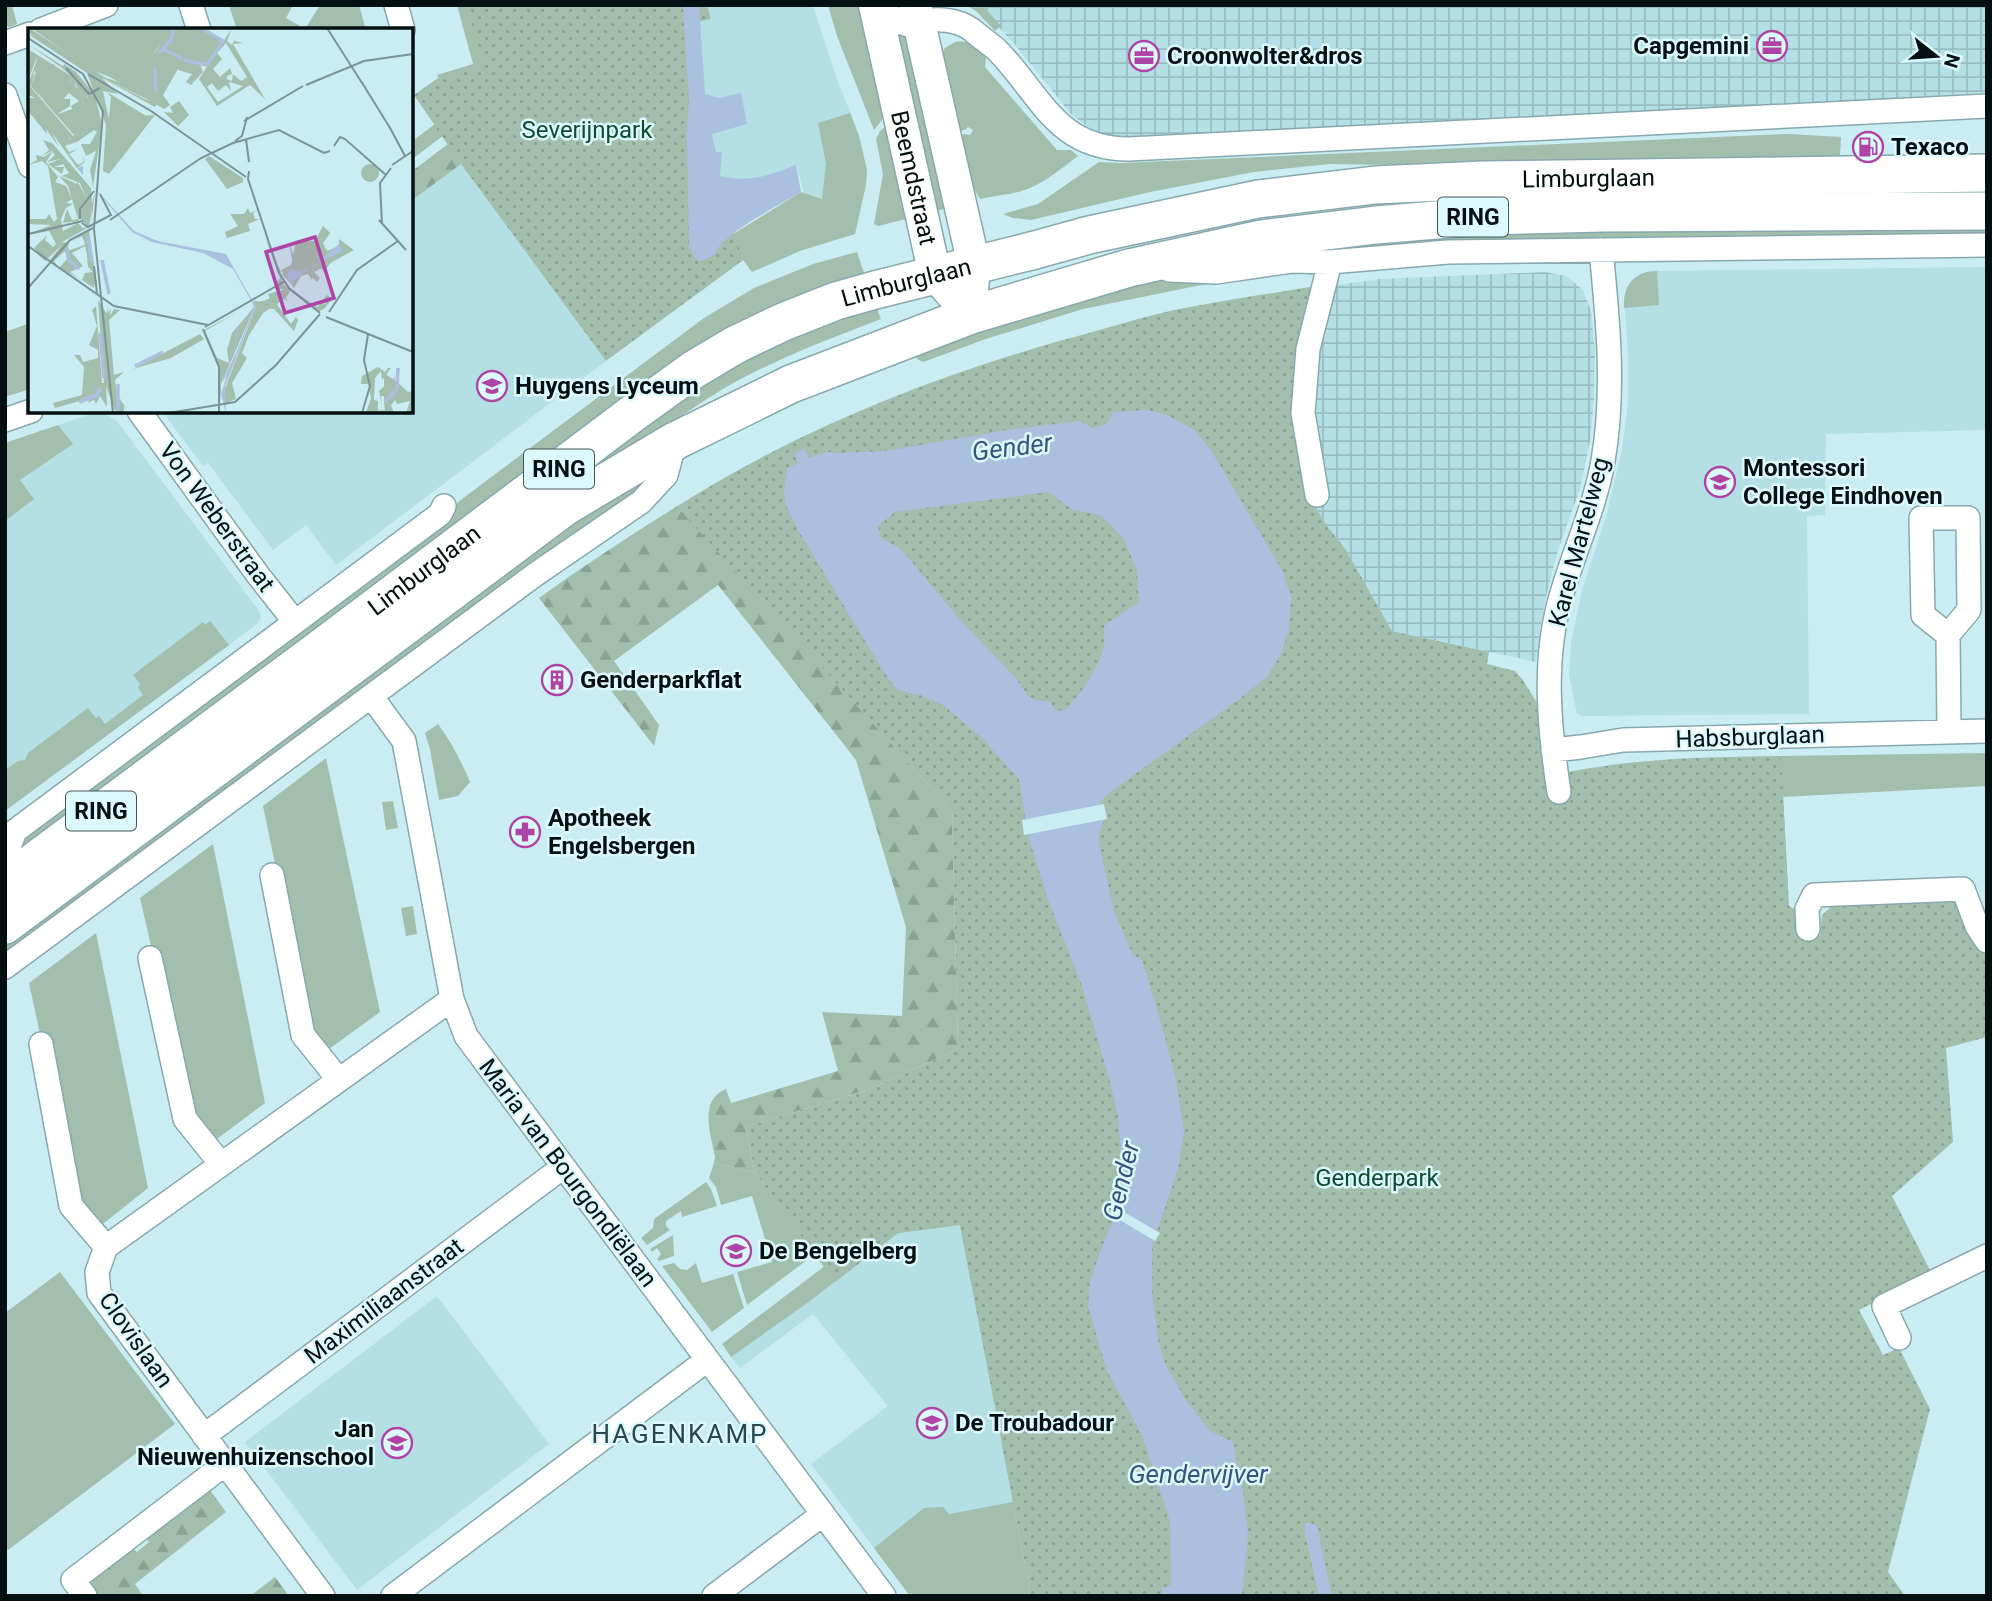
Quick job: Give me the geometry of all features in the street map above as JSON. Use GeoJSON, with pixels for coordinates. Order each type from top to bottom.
{"type":"FeatureCollection","features":[{"type":"Feature","properties":{"kind":"main road","name":"Beemdstraat"},"geometry":{"type":"LineString","coordinates":[[877,5],[935,275],[971,315]]}},
{"type":"Feature","properties":{"kind":"main road","name":"Beemdstraat"},"geometry":{"type":"LineString","coordinates":[[917,14],[974,265],[971,315]]}},
{"type":"Feature","properties":{"kind":"main road","name":"Limburglaan"},"geometry":{"type":"LineString","coordinates":[[5,883],[694,370],[735,345],[794,318],[862,293],[1088,235],[1258,199],[1376,185],[1484,180],[1987,173]]}},
{"type":"Feature","properties":{"kind":"main road","name":"Limburglaan"},"geometry":{"type":"LineString","coordinates":[[5,925],[566,506],[675,441],[790,384],[971,315],[1129,268],[1261,239],[1376,225],[1485,216],[1604,213],[1987,211]]}},
{"type":"Feature","properties":{"kind":"street"},"geometry":{"type":"LineString","coordinates":[[46,28],[106,5]]}},
{"type":"Feature","properties":{"kind":"street"},"geometry":{"type":"LineString","coordinates":[[191,5],[199,28]]}},
{"type":"Feature","properties":{"kind":"street"},"geometry":{"type":"LineString","coordinates":[[396,5],[402,28]]}},
{"type":"Feature","properties":{"kind":"street","name":"Limburglaan"},"geometry":{"type":"LineString","coordinates":[[877,5],[898,22],[908,25],[917,14],[965,25],[997,50],[1062,126],[1074,136],[1105,148],[1129,149],[1987,106]]}},
{"type":"Feature","properties":{"kind":"street"},"geometry":{"type":"LineString","coordinates":[[5,43],[28,35]]}},
{"type":"Feature","properties":{"kind":"street"},"geometry":{"type":"LineString","coordinates":[[5,95],[28,160]]}},
{"type":"Feature","properties":{"kind":"street","name":"Limburglaan"},"geometry":{"type":"LineString","coordinates":[[1129,268],[1216,272],[1292,261],[1330,261],[1448,252],[1987,245]]}},
{"type":"Feature","properties":{"kind":"street","name":"Karel Martelweg"},"geometry":{"type":"LineString","coordinates":[[1559,792],[1549,713],[1554,632],[1561,595],[1595,498],[1608,427],[1610,360],[1601,250]]}},
{"type":"Feature","properties":{"kind":"street"},"geometry":{"type":"LineString","coordinates":[[1317,495],[1303,413],[1308,349],[1330,261]]}},
{"type":"Feature","properties":{"kind":"street"},"geometry":{"type":"LineString","coordinates":[[5,420],[28,412]]}},
{"type":"Feature","properties":{"kind":"street","name":"Von Weberstraat"},"geometry":{"type":"LineString","coordinates":[[140,413],[258,575],[296,622]]}},
{"type":"Feature","properties":{"kind":"street"},"geometry":{"type":"LineString","coordinates":[[5,967],[536,574],[641,502],[666,475],[675,441]]}},
{"type":"Feature","properties":{"kind":"street","name":"Limburglaan"},"geometry":{"type":"LineString","coordinates":[[5,858],[15,831],[440,514],[444,506]]}},
{"type":"Feature","properties":{"kind":"street"},"geometry":{"type":"LineString","coordinates":[[1948,635],[1923,615],[1921,518],[1968,518],[1969,610],[1948,635],[1949,732]]}},
{"type":"Feature","properties":{"kind":"street","name":"Maria van Bourgondiëlaan"},"geometry":{"type":"LineString","coordinates":[[371,696],[404,741],[452,999],[466,1036],[884,1596]]}},
{"type":"Feature","properties":{"kind":"street","name":"Habsburglaan"},"geometry":{"type":"LineString","coordinates":[[1553,750],[1623,740],[1987,731]]}},
{"type":"Feature","properties":{"kind":"street"},"geometry":{"type":"LineString","coordinates":[[272,875],[303,1035],[339,1080]]}},
{"type":"Feature","properties":{"kind":"street"},"geometry":{"type":"LineString","coordinates":[[1808,929],[1807,909],[1814,895],[1963,889],[1977,926],[1987,941]]}},
{"type":"Feature","properties":{"kind":"street"},"geometry":{"type":"LineString","coordinates":[[150,958],[185,1119],[221,1164]]}},
{"type":"Feature","properties":{"kind":"street"},"geometry":{"type":"LineString","coordinates":[[41,1044],[71,1206],[106,1247],[452,999]]}},
{"type":"Feature","properties":{"kind":"street","name":"Maximiliaanstraat"},"geometry":{"type":"LineString","coordinates":[[204,1436],[563,1167]]}},
{"type":"Feature","properties":{"kind":"street","name":"Clovislaan"},"geometry":{"type":"LineString","coordinates":[[106,1247],[97,1272],[99,1293],[323,1596]]}},
{"type":"Feature","properties":{"kind":"street"},"geometry":{"type":"LineString","coordinates":[[1899,1338],[1884,1306],[1987,1256]]}},
{"type":"Feature","properties":{"kind":"street"},"geometry":{"type":"LineString","coordinates":[[393,1596],[708,1360]]}},
{"type":"Feature","properties":{"kind":"street"},"geometry":{"type":"LineString","coordinates":[[85,1596],[73,1580],[225,1464]]}},
{"type":"Feature","properties":{"kind":"street"},"geometry":{"type":"LineString","coordinates":[[714,1596],[823,1514]]}},
{"type":"Feature","properties":{"kind":"shaded area"},"geometry":{"type":"Polygon","coordinates":[[[707,5],[813,5],[864,154],[823,199],[804,194],[797,166],[788,172],[753,183],[720,178],[709,147],[697,22],[710,19],[707,5]]]}},
{"type":"Feature","properties":{"kind":"shaded area"},"geometry":{"type":"Polygon","coordinates":[[[978,5],[1987,5],[1987,92],[1152,157],[1117,149],[1071,114],[1016,46],[978,5]]]}},
{"type":"Feature","properties":{"kind":"shaded area","name":"Huygens Lyceum"},"geometry":{"type":"Polygon","coordinates":[[[461,164],[606,361],[336,565],[306,525],[273,550],[208,463],[203,466],[167,418],[166,413],[413,413],[413,200],[461,164]]]}},
{"type":"Feature","properties":{"kind":"shaded area","name":"Montessori College Eindhoven"},"geometry":{"type":"Polygon","coordinates":[[[1987,267],[1987,430],[1826,434],[1825,515],[1807,516],[1809,714],[1577,714],[1569,675],[1571,643],[1582,590],[1606,517],[1622,450],[1628,402],[1624,298],[1633,279],[1648,271],[1987,267]]]}},
{"type":"Feature","properties":{"kind":"shaded area"},"geometry":{"type":"Polygon","coordinates":[[[1546,272],[1566,276],[1583,290],[1591,311],[1595,353],[1594,399],[1590,441],[1580,489],[1558,550],[1548,588],[1536,662],[1392,631],[1346,550],[1311,499],[1298,460],[1295,424],[1314,288],[1379,279],[1546,272]]]}},
{"type":"Feature","properties":{"kind":"shaded area"},"geometry":{"type":"Polygon","coordinates":[[[100,413],[117,421],[259,611],[261,618],[229,645],[5,811],[5,443],[100,413]]]}},
{"type":"Feature","properties":{"kind":"shaded area","name":"De Troubadour"},"geometry":{"type":"Polygon","coordinates":[[[960,1225],[1031,1596],[910,1596],[811,1464],[888,1406],[813,1314],[740,1368],[731,1357],[806,1304],[899,1232],[960,1225]]]}},
{"type":"Feature","properties":{"kind":"shaded area","name":"Jan Nieuwenhuizenschool"},"geometry":{"type":"Polygon","coordinates":[[[437,1296],[549,1444],[357,1590],[245,1442],[437,1296]]]}},
{"type":"Feature","properties":{"kind":"green space"},"geometry":{"type":"Polygon","coordinates":[[[5,5],[12,5],[17,24],[9,27],[5,25],[5,5]]]}},
{"type":"Feature","properties":{"kind":"green space"},"geometry":{"type":"Polygon","coordinates":[[[229,5],[293,5],[286,18],[303,28],[236,28],[229,5]]]}},
{"type":"Feature","properties":{"kind":"green space"},"geometry":{"type":"Polygon","coordinates":[[[320,5],[359,5],[365,28],[306,28],[320,5]]]}},
{"type":"Feature","properties":{"kind":"green space"},"geometry":{"type":"Polygon","coordinates":[[[457,5],[526,5],[519,60],[439,80],[437,75],[473,64],[457,5]]]}},
{"type":"Feature","properties":{"kind":"green space","name":"Severijnpark"},"geometry":{"type":"Polygon","coordinates":[[[467,5],[707,5],[711,19],[698,22],[709,146],[743,260],[606,361],[461,164],[414,95],[438,78],[483,67],[467,5]]]}},
{"type":"Feature","properties":{"kind":"green space"},"geometry":{"type":"Polygon","coordinates":[[[828,5],[862,5],[883,111],[882,120],[874,130],[837,36],[828,5]]]}},
{"type":"Feature","properties":{"kind":"green space"},"geometry":{"type":"Polygon","coordinates":[[[966,5],[982,5],[1001,26],[995,31],[976,11],[966,5]]]}},
{"type":"Feature","properties":{"kind":"green space"},"geometry":{"type":"Polygon","coordinates":[[[895,30],[906,35],[947,208],[933,212],[895,30]]]}},
{"type":"Feature","properties":{"kind":"green space"},"geometry":{"type":"Polygon","coordinates":[[[955,42],[969,43],[979,49],[986,56],[985,67],[1057,150],[1071,150],[1078,156],[1049,178],[1030,188],[980,199],[970,182],[953,136],[970,135],[973,130],[968,127],[952,132],[941,53],[955,42]]]}},
{"type":"Feature","properties":{"kind":"green space"},"geometry":{"type":"Polygon","coordinates":[[[414,95],[448,132],[413,158],[413,140],[435,124],[414,95]]]}},
{"type":"Feature","properties":{"kind":"green space"},"geometry":{"type":"Polygon","coordinates":[[[850,113],[867,170],[855,234],[800,251],[752,272],[743,260],[694,296],[682,277],[730,236],[801,192],[822,199],[826,164],[818,123],[850,113]]]}},
{"type":"Feature","properties":{"kind":"green space"},"geometry":{"type":"Polygon","coordinates":[[[887,125],[906,219],[878,226],[874,224],[883,174],[876,139],[887,125]]]}},
{"type":"Feature","properties":{"kind":"green space"},"geometry":{"type":"Polygon","coordinates":[[[1788,134],[1841,137],[1840,156],[1329,164],[1254,172],[1150,192],[1031,220],[1003,214],[1038,204],[1099,162],[1788,134]]]}},
{"type":"Feature","properties":{"kind":"green space"},"geometry":{"type":"Polygon","coordinates":[[[448,144],[461,164],[413,200],[413,170],[448,144]]]}},
{"type":"Feature","properties":{"kind":"green space"},"geometry":{"type":"Polygon","coordinates":[[[1987,221],[1987,233],[1434,241],[1205,262],[1398,233],[1987,221]]]}},
{"type":"Feature","properties":{"kind":"green space"},"geometry":{"type":"Polygon","coordinates":[[[857,252],[866,279],[831,290],[19,854],[21,842],[446,524],[458,502],[704,318],[754,288],[813,264],[857,252]]]}},
{"type":"Feature","properties":{"kind":"green space"},"geometry":{"type":"Polygon","coordinates":[[[1657,271],[1659,305],[1624,308],[1626,293],[1632,281],[1642,274],[1657,271]]]}},
{"type":"Feature","properties":{"kind":"green space"},"geometry":{"type":"Polygon","coordinates":[[[1138,279],[1205,280],[1206,284],[1083,309],[923,362],[917,359],[913,348],[1138,279]]]}},
{"type":"Feature","properties":{"kind":"green space","name":"Genderpark"},"geometry":{"type":"Polygon","coordinates":[[[1310,287],[1312,292],[1295,424],[1298,460],[1311,499],[1346,550],[1392,631],[1489,652],[1487,664],[1515,671],[1523,680],[1539,706],[1541,744],[1552,799],[1571,796],[1568,772],[1648,761],[1781,756],[1789,906],[1798,911],[1803,937],[1820,936],[1822,915],[1832,906],[1839,904],[1956,900],[1987,954],[1987,1037],[1946,1048],[1953,1142],[1892,1196],[1932,1274],[1859,1310],[1883,1355],[1899,1348],[1930,1409],[1888,1572],[1905,1596],[1031,1596],[960,1225],[898,1233],[835,1282],[755,1173],[746,1127],[870,1089],[958,1049],[952,811],[681,511],[671,510],[720,480],[823,427],[876,404],[985,364],[1169,311],[1310,287]]]}},
{"type":"Feature","properties":{"kind":"green space"},"geometry":{"type":"Polygon","coordinates":[[[874,302],[881,319],[764,367],[683,414],[5,913],[5,899],[719,368],[874,302]]]}},
{"type":"Feature","properties":{"kind":"green space"},"geometry":{"type":"Polygon","coordinates":[[[28,324],[28,390],[5,397],[5,332],[28,324]]]}},
{"type":"Feature","properties":{"kind":"green space"},"geometry":{"type":"Polygon","coordinates":[[[58,425],[73,444],[20,480],[34,499],[5,521],[5,443],[58,425]]]}},
{"type":"Feature","properties":{"kind":"green space"},"geometry":{"type":"Polygon","coordinates":[[[651,471],[646,485],[537,558],[5,957],[5,941],[514,559],[651,471]]]}},
{"type":"Feature","properties":{"kind":"green space"},"geometry":{"type":"Polygon","coordinates":[[[677,509],[681,510],[952,811],[958,1049],[870,1089],[746,1127],[755,1173],[714,1163],[708,1119],[712,1101],[726,1089],[731,1103],[838,1071],[822,1012],[902,1016],[906,927],[856,760],[718,585],[614,661],[659,725],[654,746],[539,598],[637,531],[677,509]]]}},
{"type":"Feature","properties":{"kind":"green space"},"geometry":{"type":"Polygon","coordinates":[[[210,621],[229,645],[5,811],[5,770],[18,761],[25,760],[28,753],[88,708],[105,724],[143,695],[138,687],[140,684],[133,675],[203,622],[205,625],[210,621]]]}},
{"type":"Feature","properties":{"kind":"green space"},"geometry":{"type":"Polygon","coordinates":[[[438,724],[456,752],[470,782],[458,796],[439,800],[425,733],[438,724]]]}},
{"type":"Feature","properties":{"kind":"green space"},"geometry":{"type":"Polygon","coordinates":[[[1987,753],[1987,786],[1783,797],[1788,890],[1773,756],[1987,753]]]}},
{"type":"Feature","properties":{"kind":"green space"},"geometry":{"type":"Polygon","coordinates":[[[326,758],[380,1012],[325,1052],[311,1036],[263,806],[326,758]]]}},
{"type":"Feature","properties":{"kind":"green space"},"geometry":{"type":"Polygon","coordinates":[[[393,801],[398,828],[386,830],[382,802],[393,801]]]}},
{"type":"Feature","properties":{"kind":"green space"},"geometry":{"type":"Polygon","coordinates":[[[213,844],[265,1103],[213,1142],[191,1119],[140,898],[213,844]]]}},
{"type":"Feature","properties":{"kind":"green space"},"geometry":{"type":"Polygon","coordinates":[[[413,906],[417,934],[406,936],[401,908],[413,906]]]}},
{"type":"Feature","properties":{"kind":"green space"},"geometry":{"type":"Polygon","coordinates":[[[96,933],[148,1188],[99,1227],[76,1200],[29,983],[96,933]]]}},
{"type":"Feature","properties":{"kind":"green space"},"geometry":{"type":"Polygon","coordinates":[[[714,1163],[755,1173],[815,1254],[747,1305],[737,1272],[772,1262],[752,1196],[721,1205],[716,1187],[709,1178],[714,1163]]]}},
{"type":"Feature","properties":{"kind":"green space"},"geometry":{"type":"Polygon","coordinates":[[[942,1177],[980,1225],[993,1396],[960,1225],[898,1233],[806,1304],[731,1357],[722,1344],[942,1177]]]}},
{"type":"Feature","properties":{"kind":"green space"},"geometry":{"type":"Polygon","coordinates":[[[706,1182],[717,1206],[682,1217],[681,1211],[666,1221],[670,1230],[647,1245],[641,1238],[653,1228],[654,1219],[706,1182]]]}},
{"type":"Feature","properties":{"kind":"green space"},"geometry":{"type":"Polygon","coordinates":[[[673,1235],[674,1256],[659,1261],[657,1259],[661,1254],[657,1248],[652,1252],[650,1249],[673,1235]]]}},
{"type":"Feature","properties":{"kind":"green space"},"geometry":{"type":"Polygon","coordinates":[[[674,1263],[680,1269],[687,1270],[696,1263],[702,1283],[733,1274],[744,1308],[712,1332],[662,1266],[674,1263]]]}},
{"type":"Feature","properties":{"kind":"green space"},"geometry":{"type":"Polygon","coordinates":[[[60,1272],[175,1424],[8,1550],[5,1546],[5,1313],[60,1272]]]}},
{"type":"Feature","properties":{"kind":"green space"},"geometry":{"type":"Polygon","coordinates":[[[1021,1441],[1015,1513],[1031,1596],[910,1596],[874,1548],[924,1508],[943,1507],[949,1514],[1013,1502],[1002,1445],[1021,1441]]]}},
{"type":"Feature","properties":{"kind":"green space"},"geometry":{"type":"Polygon","coordinates":[[[207,1486],[226,1512],[135,1584],[143,1596],[90,1596],[86,1591],[89,1578],[130,1545],[137,1552],[149,1542],[144,1535],[207,1486]]]}},
{"type":"Feature","properties":{"kind":"green space"},"geometry":{"type":"Polygon","coordinates":[[[275,1577],[289,1596],[250,1596],[275,1577]]]}},
{"type":"Feature","properties":{"kind":"water"},"geometry":{"type":"Polygon","coordinates":[[[683,5],[699,5],[705,94],[719,98],[741,93],[747,124],[712,134],[716,152],[722,152],[720,176],[740,179],[758,177],[796,165],[801,192],[740,229],[719,247],[714,255],[699,262],[689,246],[689,99],[683,5]]]}},
{"type":"Feature","properties":{"kind":"water"},"geometry":{"type":"Polygon","coordinates":[[[1148,410],[1169,416],[1196,431],[1214,455],[1282,570],[1291,597],[1289,629],[1281,654],[1267,677],[1109,793],[1100,802],[1104,820],[1098,838],[1114,912],[1133,955],[1142,960],[1160,1019],[1176,1080],[1184,1131],[1178,1169],[1152,1246],[1152,1294],[1159,1344],[1166,1366],[1186,1400],[1210,1431],[1233,1442],[1248,1535],[1242,1596],[1162,1594],[1162,1588],[1171,1585],[1170,1521],[1142,1435],[1107,1371],[1088,1306],[1090,1282],[1096,1264],[1108,1231],[1121,1209],[1118,1116],[1081,983],[1048,900],[1028,835],[1019,779],[983,739],[943,705],[920,695],[897,690],[798,530],[786,506],[784,492],[787,468],[798,463],[794,454],[804,449],[809,458],[828,452],[886,451],[1007,430],[1079,421],[1093,428],[1105,425],[1112,412],[1148,410]],[[1048,492],[895,512],[878,526],[881,538],[901,549],[962,622],[1015,677],[1028,696],[1038,701],[1048,701],[1057,711],[1065,710],[1093,674],[1103,649],[1104,626],[1139,602],[1137,571],[1124,539],[1101,515],[1073,510],[1048,492]]]}},
{"type":"Feature","properties":{"kind":"water"},"geometry":{"type":"Polygon","coordinates":[[[1309,1522],[1317,1526],[1332,1596],[1319,1596],[1304,1529],[1309,1522]]]}},
{"type":"Feature","properties":{"kind":"pier"},"geometry":{"type":"Polygon","coordinates":[[[1104,804],[1107,819],[1024,835],[1022,820],[1104,804]]]}},
{"type":"Feature","properties":{"kind":"pier"},"geometry":{"type":"Polygon","coordinates":[[[1117,1208],[1160,1233],[1155,1241],[1113,1216],[1117,1208]]]}},
{"type":"Feature","properties":{"kind":"place","name":"Capgemini"},"geometry":{"type":"Point","coordinates":[1772,46]}},
{"type":"Feature","properties":{"kind":"place","name":"Croonwolter&dros"},"geometry":{"type":"Point","coordinates":[1144,56]}},
{"type":"Feature","properties":{"kind":"place","name":"Texaco"},"geometry":{"type":"Point","coordinates":[1868,147]}},
{"type":"Feature","properties":{"kind":"place","name":"Huygens Lyceum"},"geometry":{"type":"Point","coordinates":[492,386]}},
{"type":"Feature","properties":{"kind":"place","name":"Montessori College Eindhoven"},"geometry":{"type":"Point","coordinates":[1720,482]}},
{"type":"Feature","properties":{"kind":"place","name":"Genderparkflat"},"geometry":{"type":"Point","coordinates":[557,680]}},
{"type":"Feature","properties":{"kind":"place","name":"Apotheek Engelsbergen"},"geometry":{"type":"Point","coordinates":[525,832]}},
{"type":"Feature","properties":{"kind":"place","name":"De Bengelberg"},"geometry":{"type":"Point","coordinates":[736,1251]}},
{"type":"Feature","properties":{"kind":"place","name":"De Troubadour"},"geometry":{"type":"Point","coordinates":[932,1423]}},
{"type":"Feature","properties":{"kind":"place","name":"Jan Nieuwenhuizenschool"},"geometry":{"type":"Point","coordinates":[397,1443]}},
{"type":"Feature","properties":{"kind":"district","name":"HAGENKAMP"},"geometry":{"type":"Point","coordinates":[680,1434]}},
{"type":"Feature","properties":{"kind":"water label","name":"Gender"},"geometry":{"type":"Point","coordinates":[1012,447]}},
{"type":"Feature","properties":{"kind":"water label","name":"Gender"},"geometry":{"type":"Point","coordinates":[1121,1181]}},
{"type":"Feature","properties":{"kind":"water label","name":"Gendervijver"},"geometry":{"type":"Point","coordinates":[1198,1474]}}]}
